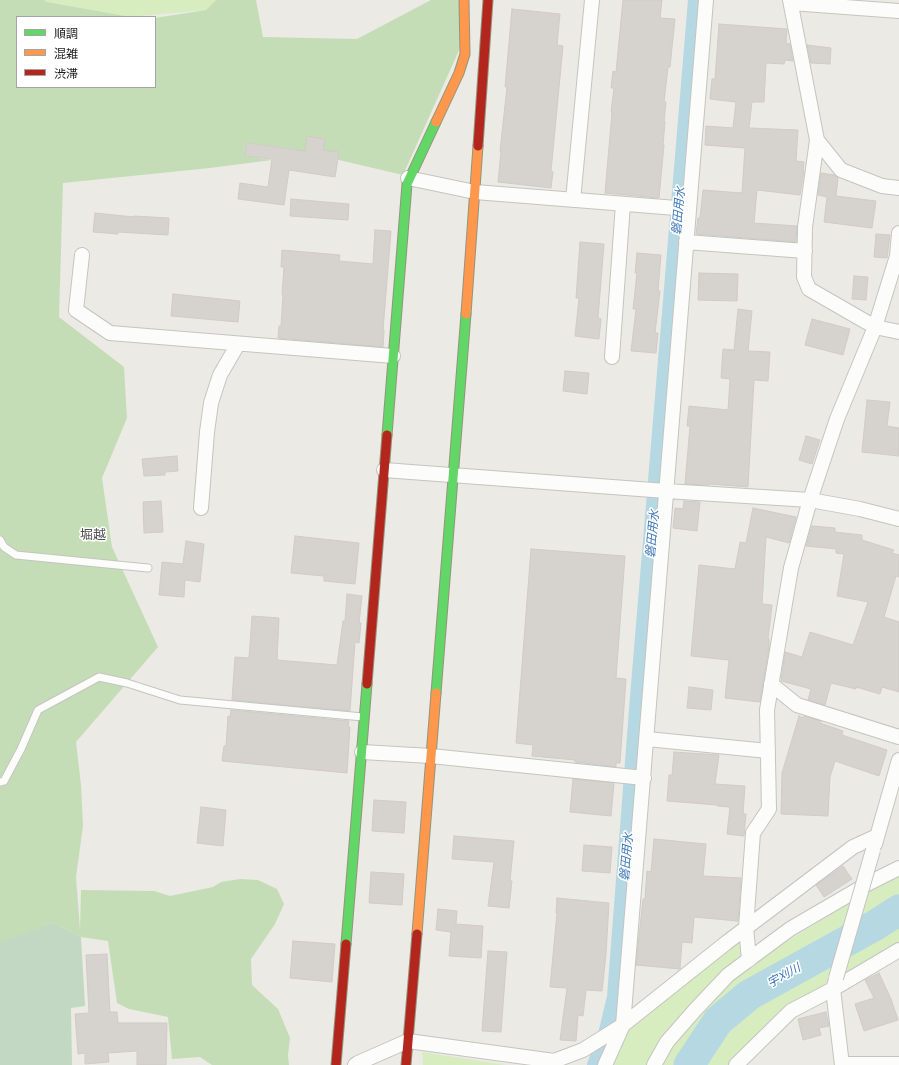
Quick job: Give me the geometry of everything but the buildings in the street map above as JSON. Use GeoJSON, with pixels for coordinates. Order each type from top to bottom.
{"type":"FeatureCollection","features":[{"type":"Feature","properties":{"kind":"street"},"geometry":{"type":"LineString","coordinates":[[336,1065],[407,184],[408,178],[460,73],[465,54],[464,0]]}},
{"type":"Feature","properties":{"kind":"street"},"geometry":{"type":"LineString","coordinates":[[406,1065],[454,476],[488,0]]}},
{"type":"Feature","properties":{"kind":"street"},"geometry":{"type":"LineString","coordinates":[[573,200],[592,0]]}},
{"type":"Feature","properties":{"kind":"street"},"geometry":{"type":"LineString","coordinates":[[605,1065],[623,1025],[706,0]]}},
{"type":"Feature","properties":{"kind":"street"},"geometry":{"type":"LineString","coordinates":[[899,11],[790,1],[817,140],[805,227],[804,277],[809,289],[875,327],[899,332]]}},
{"type":"Feature","properties":{"kind":"street"},"geometry":{"type":"LineString","coordinates":[[817,140],[841,170],[882,186],[899,188]]}},
{"type":"Feature","properties":{"kind":"street"},"geometry":{"type":"LineString","coordinates":[[408,178],[475,192],[689,210]]}},
{"type":"Feature","properties":{"kind":"street"},"geometry":{"type":"LineString","coordinates":[[612,357],[623,204]]}},
{"type":"Feature","properties":{"kind":"street"},"geometry":{"type":"LineString","coordinates":[[749,960],[746,927],[753,834],[769,809],[767,710],[791,568],[810,500],[837,419],[875,327],[897,256],[899,234]]}},
{"type":"Feature","properties":{"kind":"street"},"geometry":{"type":"LineString","coordinates":[[686,242],[805,251]]}},
{"type":"Feature","properties":{"kind":"street"},"geometry":{"type":"LineString","coordinates":[[82,255],[76,310],[110,334],[393,356]]}},
{"type":"Feature","properties":{"kind":"street"},"geometry":{"type":"LineString","coordinates":[[201,508],[206,432],[211,403],[220,375],[238,344]]}},
{"type":"Feature","properties":{"kind":"street"},"geometry":{"type":"LineString","coordinates":[[384,470],[810,500],[860,509],[899,519]]}},
{"type":"Feature","properties":{"kind":"street"},"geometry":{"type":"LineString","coordinates":[[772,684],[797,705],[899,737]]}},
{"type":"Feature","properties":{"kind":"street"},"geometry":{"type":"LineString","coordinates":[[647,739],[768,751]]}},
{"type":"Feature","properties":{"kind":"street"},"geometry":{"type":"LineString","coordinates":[[362,752],[431,756],[644,778]]}},
{"type":"Feature","properties":{"kind":"street"},"geometry":{"type":"LineString","coordinates":[[899,760],[897,778],[877,836],[835,983],[842,1065],[899,1064]]}},
{"type":"Feature","properties":{"kind":"street"},"geometry":{"type":"LineString","coordinates":[[355,1065],[358,1062],[408,1041],[554,1061],[584,1050],[623,1025],[746,927],[853,847],[877,836]]}},
{"type":"Feature","properties":{"kind":"street"},"geometry":{"type":"LineString","coordinates":[[654,1065],[667,1042],[728,975],[790,929],[869,883],[899,868]]}},
{"type":"Feature","properties":{"kind":"street"},"geometry":{"type":"LineString","coordinates":[[736,1065],[791,1011],[835,983],[899,950]]}},
{"type":"Feature","properties":{"kind":"lane"},"geometry":{"type":"LineString","coordinates":[[0,540],[4,546],[16,555],[148,568]]}},
{"type":"Feature","properties":{"kind":"lane"},"geometry":{"type":"LineString","coordinates":[[0,782],[4,781],[22,750],[38,710],[99,677],[127,683],[180,700],[365,717]]}},
{"type":"Feature","properties":{"kind":"green space"},"geometry":{"type":"Polygon","coordinates":[[[0,0],[44,0],[47,2],[125,16],[16,16],[16,88],[156,88],[156,18],[206,10],[216,0],[256,0],[263,37],[357,39],[431,0],[464,0],[465,37],[403,175],[292,149],[247,143],[245,156],[272,160],[63,183],[59,317],[124,367],[127,418],[102,478],[112,547],[158,647],[76,742],[81,785],[83,826],[76,877],[80,930],[81,890],[154,891],[170,896],[213,887],[221,882],[240,879],[258,880],[277,889],[284,904],[275,924],[251,959],[252,985],[278,1009],[290,1038],[288,1055],[289,1065],[212,1065],[200,1057],[172,1059],[168,1017],[129,1009],[117,1003],[108,941],[81,937],[54,923],[0,944],[0,0]]]}},
{"type":"Feature","properties":{"kind":"green space"},"geometry":{"type":"Polygon","coordinates":[[[44,0],[216,0],[206,10],[140,16],[124,16],[47,2],[44,0]]]}},
{"type":"Feature","properties":{"kind":"green space"},"geometry":{"type":"Polygon","coordinates":[[[899,873],[899,949],[791,1011],[737,1065],[606,1065],[623,1025],[747,936],[749,960],[728,977],[899,873]]]}},
{"type":"Feature","properties":{"kind":"green space"},"geometry":{"type":"Polygon","coordinates":[[[54,923],[81,937],[85,1006],[71,1008],[72,1065],[0,1065],[0,942],[54,923]]]}},
{"type":"Feature","properties":{"kind":"green space"},"geometry":{"type":"Polygon","coordinates":[[[422,1052],[506,1065],[423,1065],[422,1052]]]}},
{"type":"Feature","properties":{"kind":"waterway","name":"磐田用水"},"geometry":{"type":"LineString","coordinates":[[596,1065],[605,1043],[616,997],[639,697],[697,0]]}},
{"type":"Feature","properties":{"kind":"waterway","name":"宇刈川"},"geometry":{"type":"LineString","coordinates":[[689,1065],[718,1021],[749,995],[874,926],[899,910]]}},
{"type":"Feature","properties":{"kind":"traffic: fast"},"geometry":{"type":"LineString","coordinates":[[387,435],[407,184],[436,122]]}},
{"type":"Feature","properties":{"kind":"traffic: fast"},"geometry":{"type":"LineString","coordinates":[[436,693],[466,314]]}},
{"type":"Feature","properties":{"kind":"traffic: fast"},"geometry":{"type":"LineString","coordinates":[[346,944],[367,684]]}},
{"type":"Feature","properties":{"kind":"traffic: slow"},"geometry":{"type":"LineString","coordinates":[[436,122],[459,73],[465,54],[464,0]]}},
{"type":"Feature","properties":{"kind":"traffic: slow"},"geometry":{"type":"LineString","coordinates":[[466,314],[478,146]]}},
{"type":"Feature","properties":{"kind":"traffic: slow"},"geometry":{"type":"LineString","coordinates":[[417,934],[436,693]]}},
{"type":"Feature","properties":{"kind":"traffic: jam"},"geometry":{"type":"LineString","coordinates":[[478,146],[488,0]]}},
{"type":"Feature","properties":{"kind":"traffic: jam"},"geometry":{"type":"LineString","coordinates":[[367,684],[387,435]]}},
{"type":"Feature","properties":{"kind":"traffic: jam"},"geometry":{"type":"LineString","coordinates":[[406,1065],[417,934]]}},
{"type":"Feature","properties":{"kind":"traffic: jam"},"geometry":{"type":"LineString","coordinates":[[336,1065],[346,944]]}},
{"type":"Feature","properties":{"kind":"district","name":"堀越"},"geometry":{"type":"Point","coordinates":[93,535]}}]}
